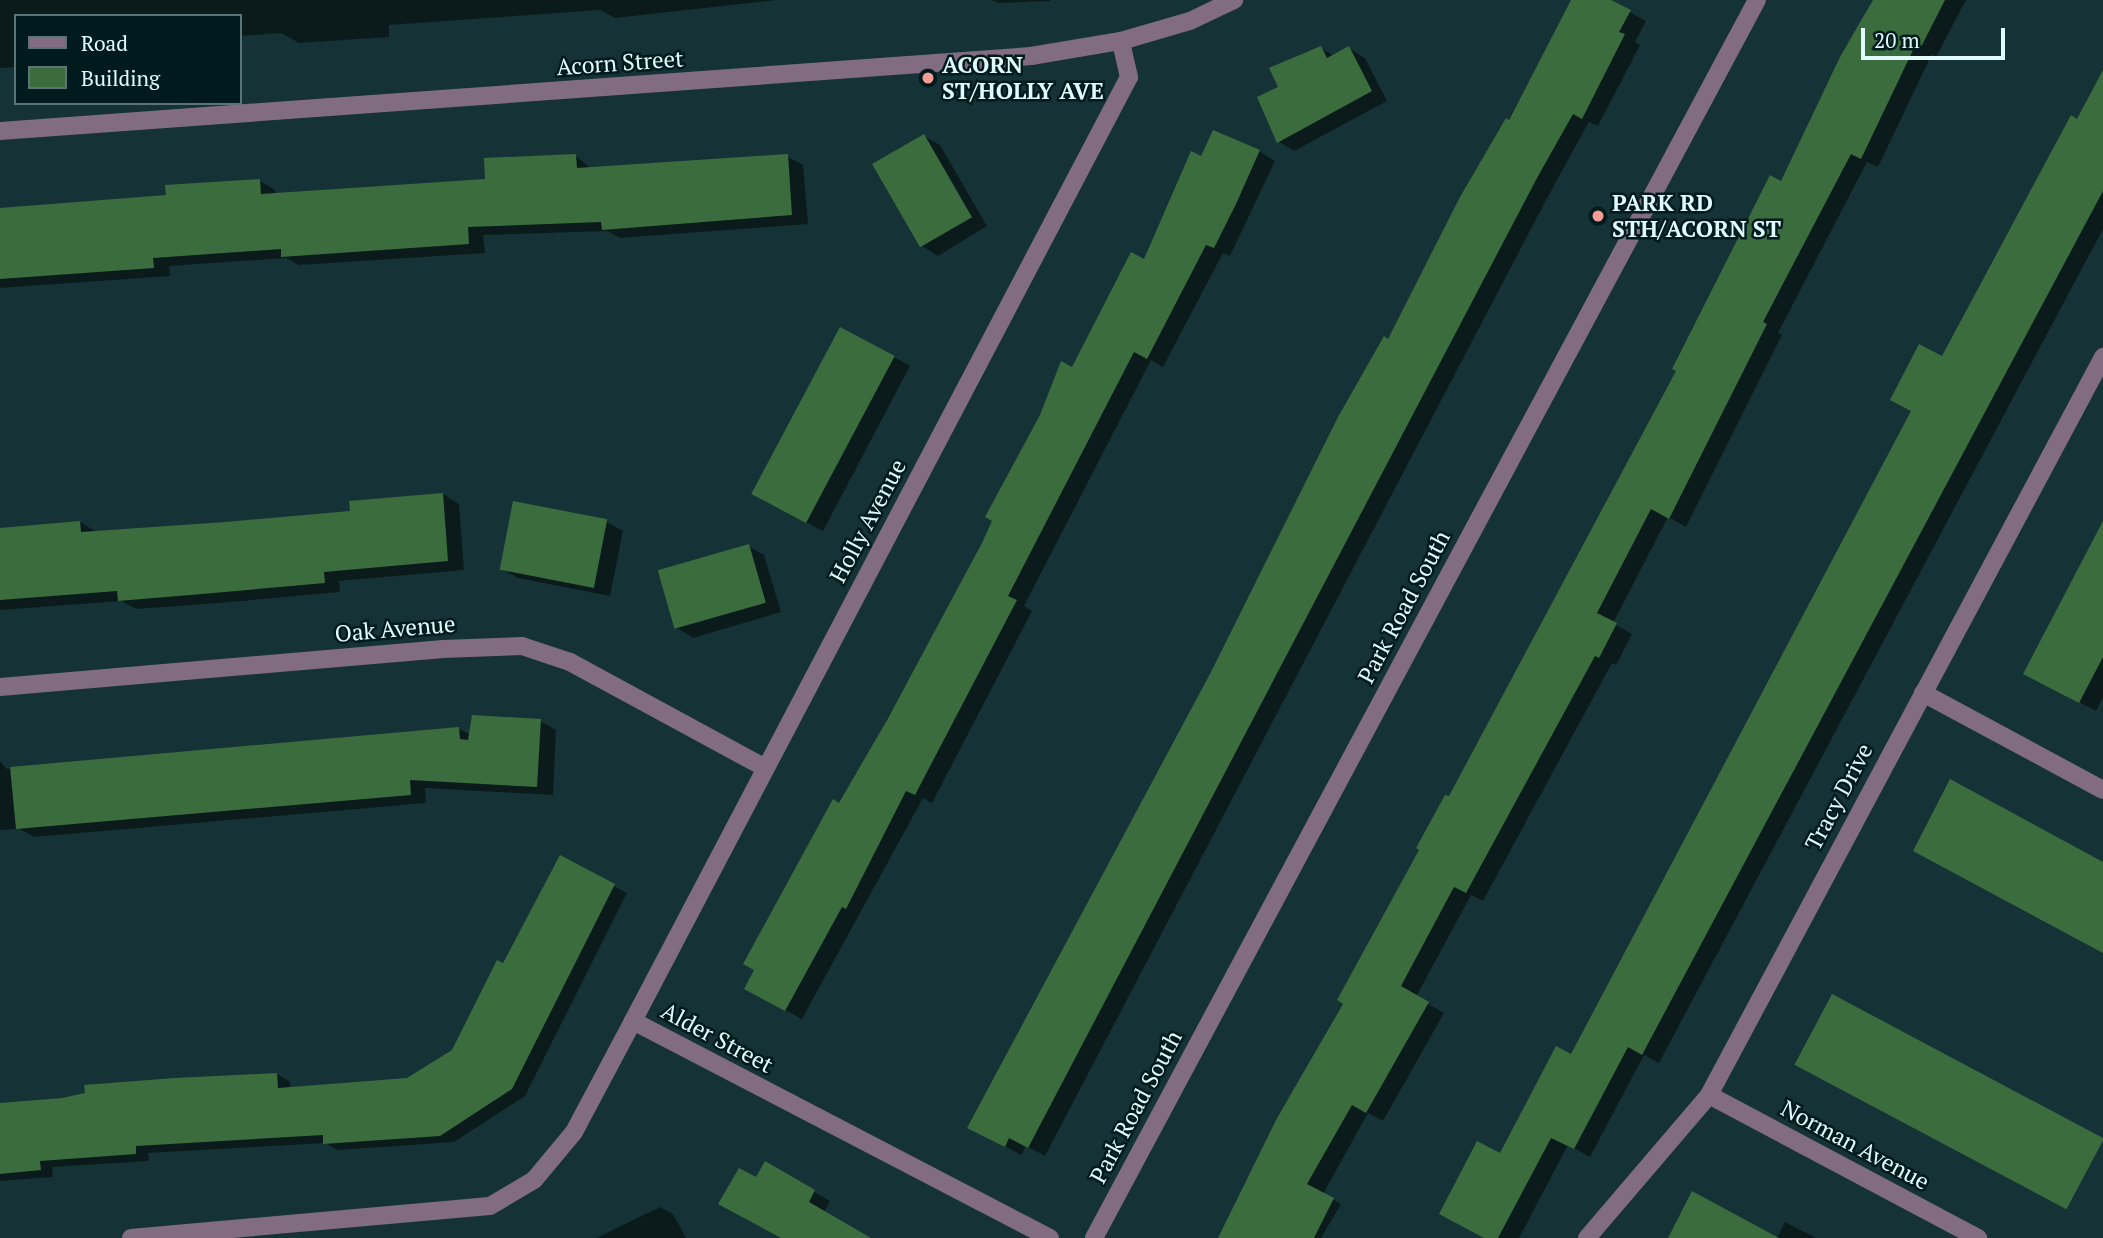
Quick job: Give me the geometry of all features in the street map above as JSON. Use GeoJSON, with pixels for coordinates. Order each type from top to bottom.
{"type":"FeatureCollection","features":[{"type":"Feature","properties":{"kind":"street","name":"Acorn Street"},"geometry":{"type":"LineString","coordinates":[[0,131],[1031,56],[1121,41],[1190,21],[1234,0]]}},
{"type":"Feature","properties":{"kind":"street","name":"Park Road South"},"geometry":{"type":"LineString","coordinates":[[1094,1238],[1753,1]]}},
{"type":"Feature","properties":{"kind":"street","name":"Holly Avenue"},"geometry":{"type":"LineString","coordinates":[[633,1021],[703,895],[765,768],[1129,77],[1121,41]]}},
{"type":"Feature","properties":{"kind":"street","name":"Tracy Drive"},"geometry":{"type":"LineString","coordinates":[[1587,1238],[1709,1095],[2103,357]]}},
{"type":"Feature","properties":{"kind":"street","name":"Oak Avenue"},"geometry":{"type":"LineString","coordinates":[[0,687],[443,649],[522,646],[570,662],[765,768]]}},
{"type":"Feature","properties":{"kind":"street"},"geometry":{"type":"LineString","coordinates":[[1923,693],[2103,790]]}},
{"type":"Feature","properties":{"kind":"street","name":"Alder Street"},"geometry":{"type":"LineString","coordinates":[[131,1238],[490,1206],[534,1180],[574,1132],[633,1021],[1050,1238]]}},
{"type":"Feature","properties":{"kind":"street","name":"Norman Avenue"},"geometry":{"type":"LineString","coordinates":[[1709,1095],[1978,1238]]}},
{"type":"Feature","properties":{"kind":"building"},"geometry":{"type":"Polygon","coordinates":[[[1571,0],[1611,0],[1631,10],[1619,32],[1625,34],[1582,119],[1573,114],[1537,178],[1028,1148],[1009,1138],[1005,1147],[967,1128],[1211,672],[1338,417],[1384,336],[1388,339],[1460,197],[1506,118],[1509,120],[1571,0]]]}},
{"type":"Feature","properties":{"kind":"building"},"geometry":{"type":"Polygon","coordinates":[[[1873,0],[1945,0],[1920,49],[1915,46],[1861,159],[1851,154],[1763,322],[1767,324],[1669,519],[1651,509],[1597,613],[1617,623],[1599,658],[1595,656],[1466,893],[1454,887],[1401,986],[1429,1002],[1366,1113],[1352,1105],[1307,1184],[1334,1198],[1314,1238],[1218,1238],[1276,1120],[1343,1004],[1337,1000],[1419,850],[1416,848],[1445,795],[1449,796],[1676,371],[1672,369],[1770,175],[1781,181],[1840,57],[1873,0]]]}},
{"type":"Feature","properties":{"kind":"building"},"geometry":{"type":"Polygon","coordinates":[[[1321,46],[1327,58],[1349,46],[1372,91],[1277,143],[1257,97],[1278,87],[1269,68],[1321,46]]]}},
{"type":"Feature","properties":{"kind":"building"},"geometry":{"type":"Polygon","coordinates":[[[2103,70],[2103,191],[1642,1055],[1628,1047],[1574,1149],[1551,1138],[1498,1238],[1484,1238],[1439,1214],[1477,1141],[1500,1153],[1556,1046],[1571,1054],[1911,411],[1890,400],[1919,344],[1942,356],[2071,115],[2077,119],[2103,70]]]}},
{"type":"Feature","properties":{"kind":"building"},"geometry":{"type":"Polygon","coordinates":[[[1213,130],[1260,150],[1236,204],[1214,248],[1206,245],[1147,359],[1134,352],[1008,596],[1017,600],[915,795],[906,791],[846,909],[842,907],[785,1011],[744,989],[754,970],[743,964],[833,799],[839,803],[887,720],[982,543],[992,521],[985,517],[1040,415],[1061,361],[1072,367],[1131,252],[1144,259],[1191,151],[1201,156],[1213,130]]]}},
{"type":"Feature","properties":{"kind":"building"},"geometry":{"type":"Polygon","coordinates":[[[924,134],[972,217],[920,247],[872,164],[924,134]]]}},
{"type":"Feature","properties":{"kind":"building"},"geometry":{"type":"Polygon","coordinates":[[[576,154],[577,168],[788,154],[792,215],[602,230],[601,222],[468,227],[469,244],[281,257],[281,249],[153,258],[154,268],[0,279],[0,208],[166,195],[165,185],[260,179],[261,194],[485,179],[484,158],[576,154]]]}},
{"type":"Feature","properties":{"kind":"building"},"geometry":{"type":"Polygon","coordinates":[[[840,327],[895,356],[806,523],[751,494],[840,327]]]}},
{"type":"Feature","properties":{"kind":"building"},"geometry":{"type":"Polygon","coordinates":[[[443,493],[448,561],[324,572],[325,583],[202,594],[118,601],[117,591],[0,600],[0,528],[80,521],[81,532],[225,522],[350,511],[349,501],[443,493]]]}},
{"type":"Feature","properties":{"kind":"building"},"geometry":{"type":"Polygon","coordinates":[[[513,501],[607,519],[594,588],[500,570],[513,501]]]}},
{"type":"Feature","properties":{"kind":"building"},"geometry":{"type":"Polygon","coordinates":[[[2103,521],[2103,657],[2079,703],[2023,674],[2103,521]]]}},
{"type":"Feature","properties":{"kind":"building"},"geometry":{"type":"Polygon","coordinates":[[[749,544],[766,603],[674,629],[658,570],[749,544]]]}},
{"type":"Feature","properties":{"kind":"building"},"geometry":{"type":"Polygon","coordinates":[[[472,715],[541,719],[537,787],[410,780],[411,795],[16,829],[10,767],[459,727],[460,739],[468,740],[472,715]]]}},
{"type":"Feature","properties":{"kind":"building"},"geometry":{"type":"Polygon","coordinates":[[[1950,779],[2103,862],[2103,953],[1913,851],[1950,779]]]}},
{"type":"Feature","properties":{"kind":"building"},"geometry":{"type":"Polygon","coordinates":[[[560,855],[615,884],[512,1089],[440,1136],[323,1144],[323,1135],[136,1146],[136,1154],[40,1161],[41,1170],[0,1174],[0,1103],[62,1098],[85,1093],[84,1085],[175,1078],[277,1073],[278,1088],[407,1078],[452,1050],[497,960],[503,963],[560,855]]]}},
{"type":"Feature","properties":{"kind":"building"},"geometry":{"type":"Polygon","coordinates":[[[1832,994],[2103,1138],[2066,1209],[1794,1065],[1832,994]]]}},
{"type":"Feature","properties":{"kind":"building"},"geometry":{"type":"Polygon","coordinates":[[[765,1161],[815,1190],[809,1202],[871,1238],[781,1238],[718,1204],[739,1168],[756,1177],[765,1161]]]}},
{"type":"Feature","properties":{"kind":"building"},"geometry":{"type":"Polygon","coordinates":[[[1692,1191],[1779,1238],[1668,1238],[1692,1191]]]}},
{"type":"Feature","properties":{"kind":"place","name":"ACORN ST/HOLLY AVE"},"geometry":{"type":"Point","coordinates":[928,78]}},
{"type":"Feature","properties":{"kind":"place","name":"PARK RD STH/ACORN ST"},"geometry":{"type":"Point","coordinates":[1598,216]}}]}
